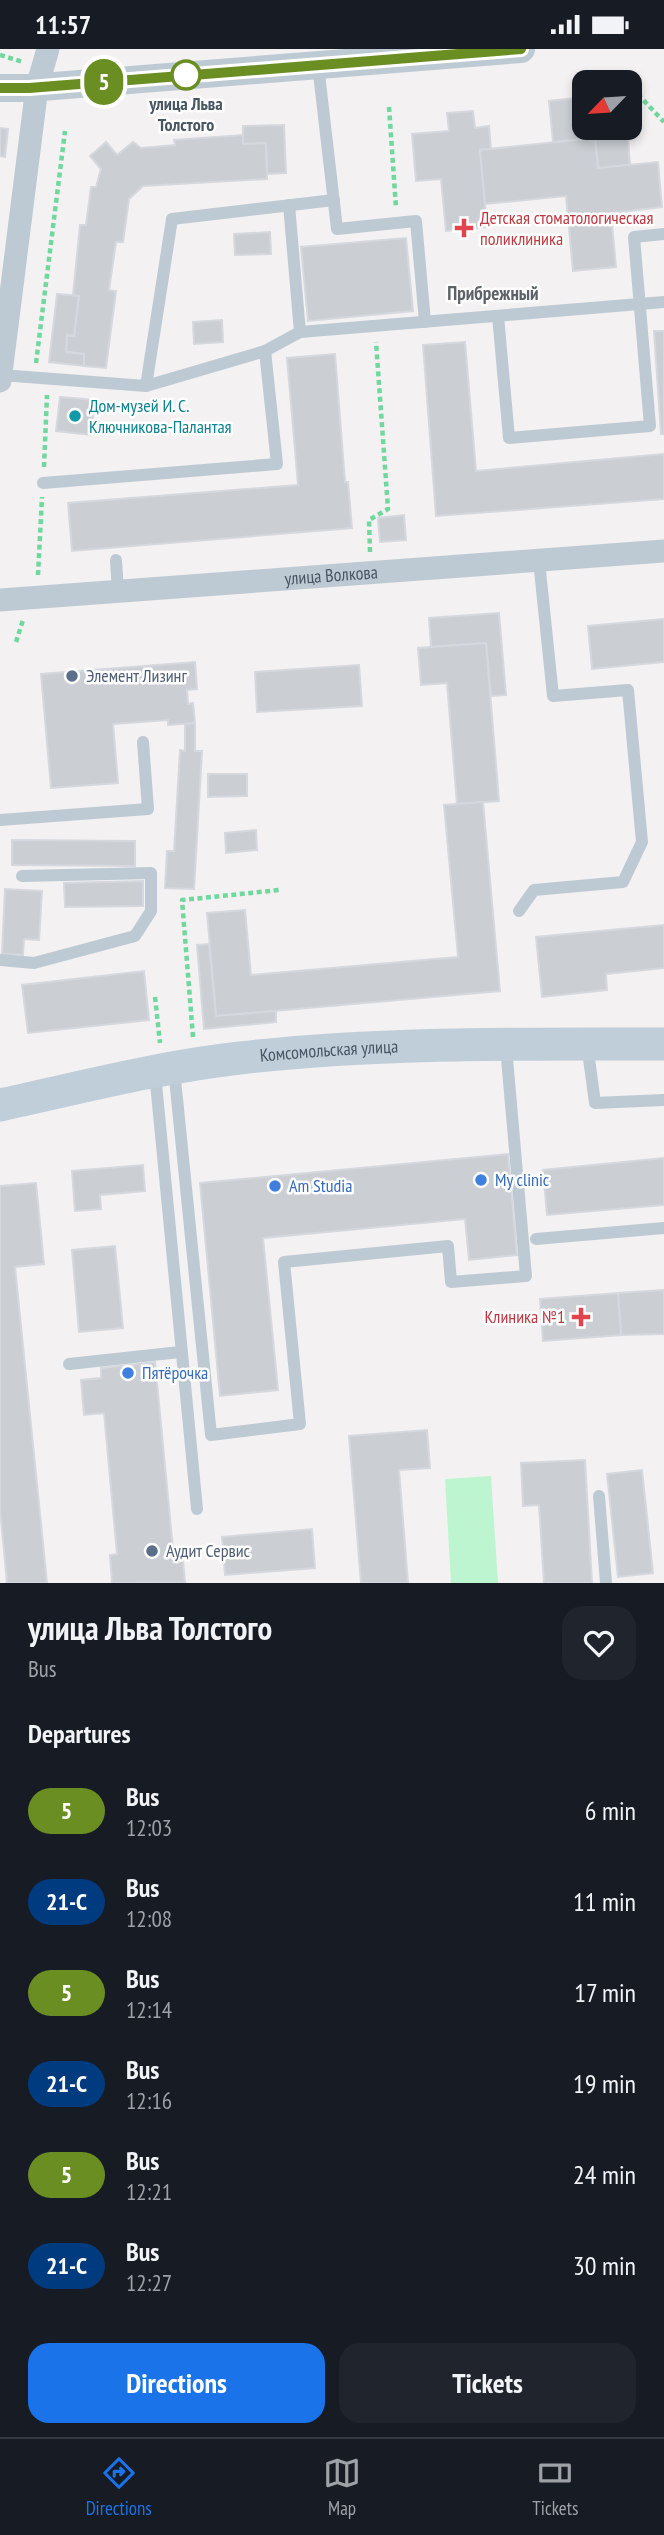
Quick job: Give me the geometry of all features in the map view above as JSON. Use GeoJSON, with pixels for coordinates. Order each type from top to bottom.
{"type":"FeatureCollection","features":[{"type":"Feature","properties":{"kind":"main road","name":"Комсомольская улица"},"geometry":{"type":"LineString","coordinates":[[0,1105],[163,1062],[319,1050],[664,1044]]}},
{"type":"Feature","properties":{"kind":"street"},"geometry":{"type":"LineString","coordinates":[[0,88],[39,67],[318,65],[521,49]]}},
{"type":"Feature","properties":{"kind":"street"},"geometry":{"type":"LineString","coordinates":[[0,381],[39,67]]}},
{"type":"Feature","properties":{"kind":"street","name":"улица Волкова"},"geometry":{"type":"LineString","coordinates":[[0,600],[664,551]]}},
{"type":"Feature","properties":{"kind":"lane"},"geometry":{"type":"LineString","coordinates":[[318,65],[337,229],[416,221],[425,321]]}},
{"type":"Feature","properties":{"kind":"lane"},"geometry":{"type":"LineString","coordinates":[[146,386],[172,219],[334,199]]}},
{"type":"Feature","properties":{"kind":"lane"},"geometry":{"type":"LineString","coordinates":[[289,205],[300,332]]}},
{"type":"Feature","properties":{"kind":"lane"},"geometry":{"type":"LineString","coordinates":[[498,316],[509,438],[650,426],[634,237],[664,234]]}},
{"type":"Feature","properties":{"kind":"lane"},"geometry":{"type":"LineString","coordinates":[[1,375],[146,386],[265,351],[300,332],[664,302]]}},
{"type":"Feature","properties":{"kind":"lane"},"geometry":{"type":"LineString","coordinates":[[43,483],[277,464],[265,351]]}},
{"type":"Feature","properties":{"kind":"lane"},"geometry":{"type":"LineString","coordinates":[[116,560],[118,592]]}},
{"type":"Feature","properties":{"kind":"lane"},"geometry":{"type":"LineString","coordinates":[[519,911],[534,890],[623,882],[642,842],[628,690],[553,696],[539,561]]}},
{"type":"Feature","properties":{"kind":"lane"},"geometry":{"type":"LineString","coordinates":[[0,820],[148,809],[143,742]]}},
{"type":"Feature","properties":{"kind":"lane"},"geometry":{"type":"LineString","coordinates":[[0,960],[34,963],[135,936],[151,911],[151,873],[22,876]]}},
{"type":"Feature","properties":{"kind":"lane"},"geometry":{"type":"LineString","coordinates":[[587,1044],[596,1103],[664,1100]]}},
{"type":"Feature","properties":{"kind":"lane"},"geometry":{"type":"LineString","coordinates":[[163,1062],[211,1435],[300,1424],[284,1262],[448,1245],[451,1282],[526,1276],[506,1045]]}},
{"type":"Feature","properties":{"kind":"lane"},"geometry":{"type":"LineString","coordinates":[[163,1062],[180,1352],[197,1509]]}},
{"type":"Feature","properties":{"kind":"lane"},"geometry":{"type":"LineString","coordinates":[[536,1239],[664,1228]]}},
{"type":"Feature","properties":{"kind":"lane"},"geometry":{"type":"LineString","coordinates":[[69,1364],[180,1352]]}},
{"type":"Feature","properties":{"kind":"lane"},"geometry":{"type":"LineString","coordinates":[[599,1496],[606,1583]]}},
{"type":"Feature","properties":{"kind":"path"},"geometry":{"type":"LineString","coordinates":[[0,55],[39,67]]}},
{"type":"Feature","properties":{"kind":"path"},"geometry":{"type":"LineString","coordinates":[[642,99],[664,122]]}},
{"type":"Feature","properties":{"kind":"path"},"geometry":{"type":"LineString","coordinates":[[389,107],[397,223]]}},
{"type":"Feature","properties":{"kind":"path"},"geometry":{"type":"LineString","coordinates":[[34,377],[65,131]]}},
{"type":"Feature","properties":{"kind":"path"},"geometry":{"type":"LineString","coordinates":[[375,326],[388,509]]}},
{"type":"Feature","properties":{"kind":"path"},"geometry":{"type":"LineString","coordinates":[[194,1041],[182,900],[279,890]]}},
{"type":"Feature","properties":{"kind":"path"},"geometry":{"type":"LineString","coordinates":[[155,997],[163,1062]]}},
{"type":"Feature","properties":{"kind":"green space"},"geometry":{"type":"Polygon","coordinates":[[[491,1476],[498,1583],[451,1583],[445,1479],[491,1476]]]}},
{"type":"Feature","properties":{"kind":"building"},"geometry":{"type":"Polygon","coordinates":[[[572,98],[574,140],[553,142],[549,101],[572,98]]]}},
{"type":"Feature","properties":{"kind":"building"},"geometry":{"type":"Polygon","coordinates":[[[473,111],[475,128],[489,126],[491,149],[480,150],[487,227],[446,231],[441,179],[416,181],[412,134],[449,131],[447,113],[473,111]]]}},
{"type":"Feature","properties":{"kind":"building"},"geometry":{"type":"Polygon","coordinates":[[[284,125],[286,173],[267,174],[266,143],[243,144],[243,126],[284,125]]]}},
{"type":"Feature","properties":{"kind":"building"},"geometry":{"type":"Polygon","coordinates":[[[0,128],[8,129],[5,157],[0,156],[0,128]]]}},
{"type":"Feature","properties":{"kind":"building"},"geometry":{"type":"Polygon","coordinates":[[[243,135],[243,144],[266,143],[267,179],[143,186],[129,199],[123,242],[116,242],[109,290],[116,291],[106,368],[84,366],[84,354],[66,352],[67,335],[74,336],[79,296],[73,295],[80,225],[86,225],[91,187],[96,187],[101,169],[90,156],[106,142],[117,155],[133,142],[141,148],[175,145],[174,140],[243,135]]]}},
{"type":"Feature","properties":{"kind":"building"},"geometry":{"type":"Polygon","coordinates":[[[595,140],[628,140],[630,165],[598,168],[595,140]]]}},
{"type":"Feature","properties":{"kind":"building"},"geometry":{"type":"Polygon","coordinates":[[[595,140],[598,168],[658,162],[662,207],[611,213],[616,267],[573,271],[566,196],[485,204],[480,150],[595,140]]]}},
{"type":"Feature","properties":{"kind":"building"},"geometry":{"type":"Polygon","coordinates":[[[270,232],[271,254],[235,255],[234,234],[270,232]]]}},
{"type":"Feature","properties":{"kind":"building"},"geometry":{"type":"Polygon","coordinates":[[[406,238],[413,311],[308,321],[301,247],[406,238]]]}},
{"type":"Feature","properties":{"kind":"building"},"geometry":{"type":"Polygon","coordinates":[[[57,294],[79,296],[74,336],[67,335],[66,352],[84,354],[84,366],[49,362],[57,294]]]}},
{"type":"Feature","properties":{"kind":"building"},"geometry":{"type":"Polygon","coordinates":[[[222,320],[223,342],[194,344],[193,322],[222,320]]]}},
{"type":"Feature","properties":{"kind":"building"},"geometry":{"type":"Polygon","coordinates":[[[654,331],[664,331],[664,434],[661,434],[654,331]]]}},
{"type":"Feature","properties":{"kind":"building"},"geometry":{"type":"Polygon","coordinates":[[[465,342],[476,471],[664,454],[664,499],[436,516],[423,345],[465,342]]]}},
{"type":"Feature","properties":{"kind":"building"},"geometry":{"type":"Polygon","coordinates":[[[335,354],[345,482],[348,482],[352,528],[72,551],[68,503],[298,485],[287,358],[335,354]]]}},
{"type":"Feature","properties":{"kind":"building","name":"Дом-музей И. С. Ключникова-Палантая"},"geometry":{"type":"Polygon","coordinates":[[[60,397],[95,400],[91,435],[56,431],[60,397]]]}},
{"type":"Feature","properties":{"kind":"building"},"geometry":{"type":"Polygon","coordinates":[[[404,515],[406,540],[380,542],[378,518],[404,515]]]}},
{"type":"Feature","properties":{"kind":"building"},"geometry":{"type":"Polygon","coordinates":[[[499,613],[506,695],[491,696],[486,643],[431,647],[429,618],[499,613]]]}},
{"type":"Feature","properties":{"kind":"building"},"geometry":{"type":"Polygon","coordinates":[[[664,619],[664,662],[592,669],[588,626],[664,619]]]}},
{"type":"Feature","properties":{"kind":"building"},"geometry":{"type":"Polygon","coordinates":[[[486,643],[499,801],[457,804],[447,683],[421,685],[418,648],[486,643]]]}},
{"type":"Feature","properties":{"kind":"building"},"geometry":{"type":"Polygon","coordinates":[[[195,662],[197,689],[187,690],[188,704],[193,703],[195,723],[168,725],[168,720],[113,724],[118,783],[51,788],[41,674],[195,662]]]}},
{"type":"Feature","properties":{"kind":"building"},"geometry":{"type":"Polygon","coordinates":[[[359,665],[362,706],[257,712],[255,672],[359,665]]]}},
{"type":"Feature","properties":{"kind":"building"},"geometry":{"type":"Polygon","coordinates":[[[195,723],[195,751],[202,751],[194,889],[165,888],[167,851],[174,851],[180,750],[185,751],[185,724],[195,723]]]}},
{"type":"Feature","properties":{"kind":"building"},"geometry":{"type":"Polygon","coordinates":[[[208,774],[247,774],[247,796],[208,797],[208,774]]]}},
{"type":"Feature","properties":{"kind":"building"},"geometry":{"type":"Polygon","coordinates":[[[483,802],[500,991],[216,1016],[207,913],[245,910],[251,975],[458,957],[444,805],[483,802]]]}},
{"type":"Feature","properties":{"kind":"building"},"geometry":{"type":"Polygon","coordinates":[[[256,830],[257,850],[226,853],[225,833],[256,830]]]}},
{"type":"Feature","properties":{"kind":"building"},"geometry":{"type":"Polygon","coordinates":[[[12,840],[135,841],[135,866],[12,865],[12,840]]]}},
{"type":"Feature","properties":{"kind":"building"},"geometry":{"type":"Polygon","coordinates":[[[143,881],[143,906],[65,907],[64,883],[143,881]]]}},
{"type":"Feature","properties":{"kind":"building"},"geometry":{"type":"Polygon","coordinates":[[[5,889],[42,891],[39,940],[24,939],[23,955],[2,954],[5,889]]]}},
{"type":"Feature","properties":{"kind":"building"},"geometry":{"type":"Polygon","coordinates":[[[664,925],[664,968],[606,974],[607,990],[542,997],[536,937],[664,925]]]}},
{"type":"Feature","properties":{"kind":"building"},"geometry":{"type":"Polygon","coordinates":[[[209,944],[216,1016],[276,1011],[276,1022],[204,1029],[197,945],[209,944]]]}},
{"type":"Feature","properties":{"kind":"building"},"geometry":{"type":"Polygon","coordinates":[[[144,971],[149,1020],[28,1033],[22,985],[144,971]]]}},
{"type":"Feature","properties":{"kind":"building"},"geometry":{"type":"Polygon","coordinates":[[[508,1154],[517,1255],[469,1260],[465,1219],[263,1238],[278,1390],[220,1396],[200,1183],[508,1154]]]}},
{"type":"Feature","properties":{"kind":"building"},"geometry":{"type":"Polygon","coordinates":[[[664,1158],[664,1205],[547,1215],[543,1170],[664,1158]]]}},
{"type":"Feature","properties":{"kind":"building"},"geometry":{"type":"Polygon","coordinates":[[[143,1165],[145,1191],[100,1195],[101,1209],[75,1211],[72,1171],[143,1165]]]}},
{"type":"Feature","properties":{"kind":"building"},"geometry":{"type":"Polygon","coordinates":[[[36,1183],[44,1264],[15,1267],[47,1583],[7,1583],[0,1509],[0,1186],[36,1183]]]}},
{"type":"Feature","properties":{"kind":"building"},"geometry":{"type":"Polygon","coordinates":[[[115,1246],[123,1328],[79,1332],[72,1250],[115,1246]]]}},
{"type":"Feature","properties":{"kind":"building"},"geometry":{"type":"Polygon","coordinates":[[[664,1290],[664,1334],[621,1335],[618,1293],[664,1290]]]}},
{"type":"Feature","properties":{"kind":"building","name":"Клиника №1"},"geometry":{"type":"Polygon","coordinates":[[[618,1293],[621,1335],[543,1341],[540,1299],[618,1293]]]}},
{"type":"Feature","properties":{"kind":"building"},"geometry":{"type":"Polygon","coordinates":[[[155,1362],[173,1549],[182,1549],[185,1582],[112,1583],[110,1555],[117,1554],[104,1413],[84,1415],[81,1380],[101,1378],[101,1368],[155,1362]]]}},
{"type":"Feature","properties":{"kind":"building"},"geometry":{"type":"Polygon","coordinates":[[[427,1430],[430,1468],[399,1470],[408,1583],[361,1583],[349,1436],[427,1430]]]}},
{"type":"Feature","properties":{"kind":"building"},"geometry":{"type":"Polygon","coordinates":[[[585,1460],[592,1583],[544,1583],[539,1505],[523,1506],[521,1463],[585,1460]]]}},
{"type":"Feature","properties":{"kind":"building"},"geometry":{"type":"Polygon","coordinates":[[[642,1470],[653,1573],[618,1577],[607,1474],[642,1470]]]}},
{"type":"Feature","properties":{"kind":"building"},"geometry":{"type":"Polygon","coordinates":[[[312,1529],[315,1568],[225,1575],[222,1537],[312,1529]]]}},
{"type":"Feature","properties":{"kind":"bus line","name":"5"},"geometry":{"type":"LineString","coordinates":[[0,88],[29,88],[521,49]]}},
{"type":"Feature","properties":{"kind":"place","name":"улица Льва Толстого"},"geometry":{"type":"Point","coordinates":[186,75]}},
{"type":"Feature","properties":{"kind":"place","name":"Детская стоматологическая поликлиника"},"geometry":{"type":"Point","coordinates":[464,228]}},
{"type":"Feature","properties":{"kind":"place","name":"Дом-музей И. С. Ключникова-Палантая"},"geometry":{"type":"Point","coordinates":[75,416]}},
{"type":"Feature","properties":{"kind":"place","name":"Элемент Лизинг"},"geometry":{"type":"Point","coordinates":[72,676]}},
{"type":"Feature","properties":{"kind":"place","name":"My clinic"},"geometry":{"type":"Point","coordinates":[481,1180]}},
{"type":"Feature","properties":{"kind":"place","name":"Am Studia"},"geometry":{"type":"Point","coordinates":[275,1186]}},
{"type":"Feature","properties":{"kind":"place","name":"Клиника №1"},"geometry":{"type":"Point","coordinates":[581,1317]}},
{"type":"Feature","properties":{"kind":"place","name":"Пятёрочка"},"geometry":{"type":"Point","coordinates":[128,1373]}},
{"type":"Feature","properties":{"kind":"place","name":"Аудит Сервис"},"geometry":{"type":"Point","coordinates":[152,1551]}},
{"type":"Feature","properties":{"kind":"district","name":"Прибрежный"},"geometry":{"type":"Point","coordinates":[493,293]}}]}
